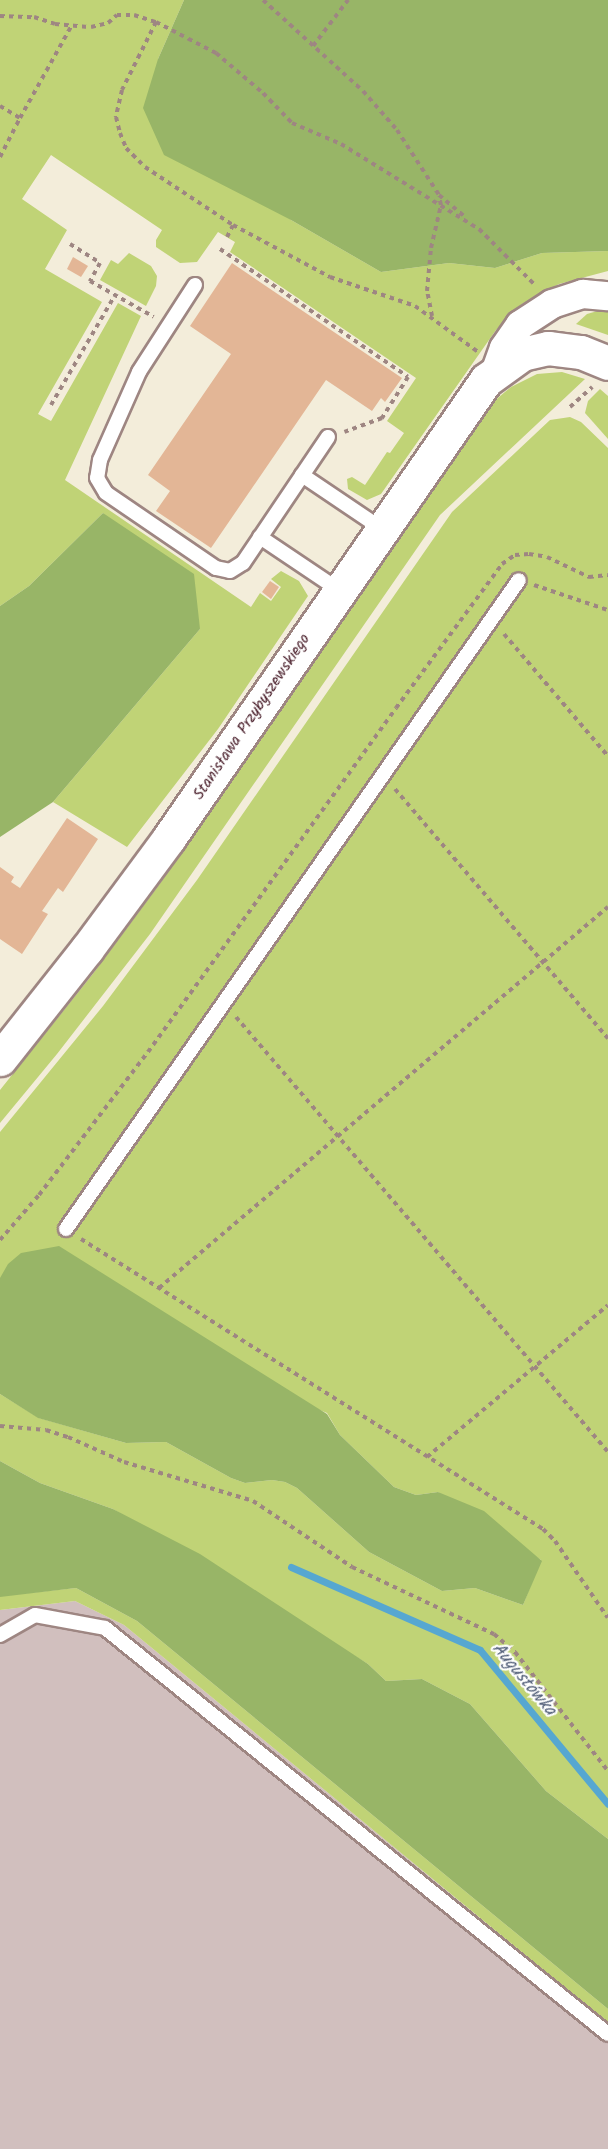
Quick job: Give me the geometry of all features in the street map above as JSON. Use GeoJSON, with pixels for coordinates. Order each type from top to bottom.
{"type":"FeatureCollection","features":[{"type":"Feature","properties":{"kind":"street","name":"Stanisława Przybyszewskiego"},"geometry":{"type":"LineString","coordinates":[[496,370],[504,348],[520,325],[552,304],[583,294],[608,296]]}},
{"type":"Feature","properties":{"kind":"street","name":"Stanisława Przybyszewskiego"},"geometry":{"type":"LineString","coordinates":[[0,1059],[134,887],[476,391],[496,370],[522,354],[548,348],[569,349],[601,364]]}},
{"type":"Feature","properties":{"kind":"lane"},"geometry":{"type":"LineString","coordinates":[[195,285],[139,372],[100,460],[97,478],[106,493],[222,570],[238,567],[328,437]]}},
{"type":"Feature","properties":{"kind":"lane"},"geometry":{"type":"LineString","coordinates":[[302,475],[382,529]]}},
{"type":"Feature","properties":{"kind":"lane"},"geometry":{"type":"LineString","coordinates":[[260,537],[339,590]]}},
{"type":"Feature","properties":{"kind":"lane"},"geometry":{"type":"LineString","coordinates":[[66,1229],[519,580]]}},
{"type":"Feature","properties":{"kind":"lane"},"geometry":{"type":"LineString","coordinates":[[0,1635],[35,1615],[105,1628],[608,2034]]}},
{"type":"Feature","properties":{"kind":"path"},"geometry":{"type":"LineString","coordinates":[[263,0],[363,91],[397,130],[439,195],[503,250],[552,304]]}},
{"type":"Feature","properties":{"kind":"path"},"geometry":{"type":"LineString","coordinates":[[314,46],[348,0]]}},
{"type":"Feature","properties":{"kind":"path"},"geometry":{"type":"LineString","coordinates":[[0,16],[34,17],[55,24],[91,27],[108,23],[117,15],[134,15],[156,22],[216,53],[263,93],[292,123],[341,144],[480,230]]}},
{"type":"Feature","properties":{"kind":"path"},"geometry":{"type":"LineString","coordinates":[[156,22],[122,90],[116,117],[126,148],[145,167],[233,225],[330,277],[396,298],[432,316],[472,345],[496,370]]}},
{"type":"Feature","properties":{"kind":"path"},"geometry":{"type":"LineString","coordinates":[[0,157],[72,25]]}},
{"type":"Feature","properties":{"kind":"path"},"geometry":{"type":"LineString","coordinates":[[0,106],[20,118]]}},
{"type":"Feature","properties":{"kind":"path"},"geometry":{"type":"LineString","coordinates":[[432,316],[427,291],[431,248],[441,205],[439,195]]}},
{"type":"Feature","properties":{"kind":"path"},"geometry":{"type":"LineString","coordinates":[[227,237],[233,225]]}},
{"type":"Feature","properties":{"kind":"path"},"geometry":{"type":"LineString","coordinates":[[70,243],[100,263],[90,281],[168,325]]}},
{"type":"Feature","properties":{"kind":"path"},"geometry":{"type":"LineString","coordinates":[[220,249],[408,377],[382,418],[328,437]]}},
{"type":"Feature","properties":{"kind":"path"},"geometry":{"type":"LineString","coordinates":[[51,405],[115,295]]}},
{"type":"Feature","properties":{"kind":"path"},"geometry":{"type":"LineString","coordinates":[[570,407],[601,364]]}},
{"type":"Feature","properties":{"kind":"path"},"geometry":{"type":"LineString","coordinates":[[0,1240],[39,1195],[148,1052],[502,564],[514,555],[529,554],[547,557],[589,577],[608,575]]}},
{"type":"Feature","properties":{"kind":"path"},"geometry":{"type":"LineString","coordinates":[[519,580],[608,610]]}},
{"type":"Feature","properties":{"kind":"path"},"geometry":{"type":"LineString","coordinates":[[492,620],[608,756]]}},
{"type":"Feature","properties":{"kind":"path"},"geometry":{"type":"LineString","coordinates":[[383,774],[608,1038]]}},
{"type":"Feature","properties":{"kind":"path"},"geometry":{"type":"LineString","coordinates":[[159,1288],[608,907]]}},
{"type":"Feature","properties":{"kind":"path"},"geometry":{"type":"LineString","coordinates":[[224,1003],[608,1452]]}},
{"type":"Feature","properties":{"kind":"path"},"geometry":{"type":"LineString","coordinates":[[66,1229],[543,1529],[555,1541],[608,1618]]}},
{"type":"Feature","properties":{"kind":"path"},"geometry":{"type":"LineString","coordinates":[[427,1457],[608,1305]]}},
{"type":"Feature","properties":{"kind":"path"},"geometry":{"type":"LineString","coordinates":[[0,1426],[57,1434],[124,1462],[253,1501],[352,1567],[494,1634],[515,1652],[608,1771]]}},
{"type":"Feature","properties":{"kind":"shaded area"},"geometry":{"type":"Polygon","coordinates":[[[75,1601],[124,1625],[608,2023],[608,2149],[0,2149],[0,1610],[75,1601]]]}},
{"type":"Feature","properties":{"kind":"green space"},"geometry":{"type":"Polygon","coordinates":[[[0,0],[184,0],[158,59],[291,220],[381,272],[449,263],[495,268],[542,253],[608,251],[608,271],[559,284],[522,304],[496,330],[381,494],[367,500],[348,489],[347,479],[352,477],[365,485],[387,452],[390,453],[404,433],[387,421],[416,378],[230,252],[235,242],[218,232],[197,262],[180,263],[156,247],[156,240],[162,230],[51,155],[22,199],[67,230],[45,269],[102,302],[38,414],[51,421],[118,303],[141,316],[65,480],[251,607],[260,593],[271,601],[281,587],[271,579],[281,571],[299,581],[308,596],[218,729],[127,847],[53,802],[200,629],[103,513],[29,586],[0,606],[0,0]]]}},
{"type":"Feature","properties":{"kind":"green space"},"geometry":{"type":"Polygon","coordinates":[[[184,0],[608,0],[608,251],[542,253],[495,268],[449,263],[381,272],[291,220],[164,155],[143,108],[158,59],[184,0]]]}},
{"type":"Feature","properties":{"kind":"green space"},"geometry":{"type":"Polygon","coordinates":[[[129,253],[151,266],[157,276],[156,286],[146,306],[100,280],[111,260],[118,264],[129,253]]]}},
{"type":"Feature","properties":{"kind":"green space"},"geometry":{"type":"Polygon","coordinates":[[[608,308],[608,335],[576,324],[587,314],[608,308]]]}},
{"type":"Feature","properties":{"kind":"green space"},"geometry":{"type":"Polygon","coordinates":[[[562,372],[585,379],[440,515],[150,934],[0,1123],[0,1090],[92,975],[161,882],[473,428],[493,402],[511,387],[537,374],[562,372]]]}},
{"type":"Feature","properties":{"kind":"green space"},"geometry":{"type":"Polygon","coordinates":[[[600,389],[608,396],[608,439],[585,413],[588,401],[600,389]]]}},
{"type":"Feature","properties":{"kind":"green space"},"geometry":{"type":"Polygon","coordinates":[[[570,417],[581,422],[608,448],[608,1839],[546,1791],[470,1704],[422,1679],[386,1681],[368,1664],[113,1509],[40,1483],[0,1461],[0,1394],[39,1418],[126,1443],[166,1442],[231,1478],[245,1483],[272,1480],[285,1482],[297,1488],[369,1552],[442,1591],[475,1588],[523,1605],[541,1560],[438,1492],[416,1495],[394,1487],[340,1435],[327,1413],[0,1278],[0,1132],[103,1006],[197,880],[452,512],[550,420],[570,417]]]}},
{"type":"Feature","properties":{"kind":"green space"},"geometry":{"type":"Polygon","coordinates":[[[103,513],[194,574],[200,629],[53,802],[0,837],[0,606],[29,586],[103,513]]]}},
{"type":"Feature","properties":{"kind":"green space"},"geometry":{"type":"Polygon","coordinates":[[[59,1246],[327,1414],[340,1435],[394,1487],[416,1495],[438,1492],[484,1511],[542,1561],[523,1605],[475,1588],[442,1591],[369,1552],[297,1488],[285,1482],[272,1480],[245,1483],[231,1478],[166,1442],[126,1443],[38,1418],[0,1394],[0,1278],[8,1264],[21,1253],[59,1246]]]}},
{"type":"Feature","properties":{"kind":"green space"},"geometry":{"type":"Polygon","coordinates":[[[0,1461],[40,1483],[113,1509],[200,1554],[368,1664],[386,1681],[422,1679],[470,1704],[546,1791],[608,1839],[608,2009],[137,1621],[76,1588],[0,1597],[0,1461]]]}},
{"type":"Feature","properties":{"kind":"green space"},"geometry":{"type":"Polygon","coordinates":[[[76,1588],[137,1621],[608,2009],[608,2023],[124,1625],[75,1601],[0,1610],[0,1596],[76,1588]]]}},
{"type":"Feature","properties":{"kind":"building"},"geometry":{"type":"Polygon","coordinates":[[[73,257],[88,266],[81,277],[67,269],[73,257]]]}},
{"type":"Feature","properties":{"kind":"building"},"geometry":{"type":"Polygon","coordinates":[[[232,263],[402,378],[385,402],[381,398],[372,411],[326,380],[211,548],[156,511],[170,491],[148,475],[231,354],[190,326],[232,263]]]}},
{"type":"Feature","properties":{"kind":"building"},"geometry":{"type":"Polygon","coordinates":[[[270,581],[279,587],[271,599],[262,592],[270,581]]]}},
{"type":"Feature","properties":{"kind":"building"},"geometry":{"type":"Polygon","coordinates":[[[67,818],[98,839],[63,892],[58,888],[42,911],[48,914],[22,954],[0,939],[0,867],[14,877],[11,882],[20,888],[67,818]]]}},
{"type":"Feature","properties":{"kind":"waterway","name":"Augustówka"},"geometry":{"type":"LineString","coordinates":[[291,1567],[480,1650],[608,1804]]}}]}
